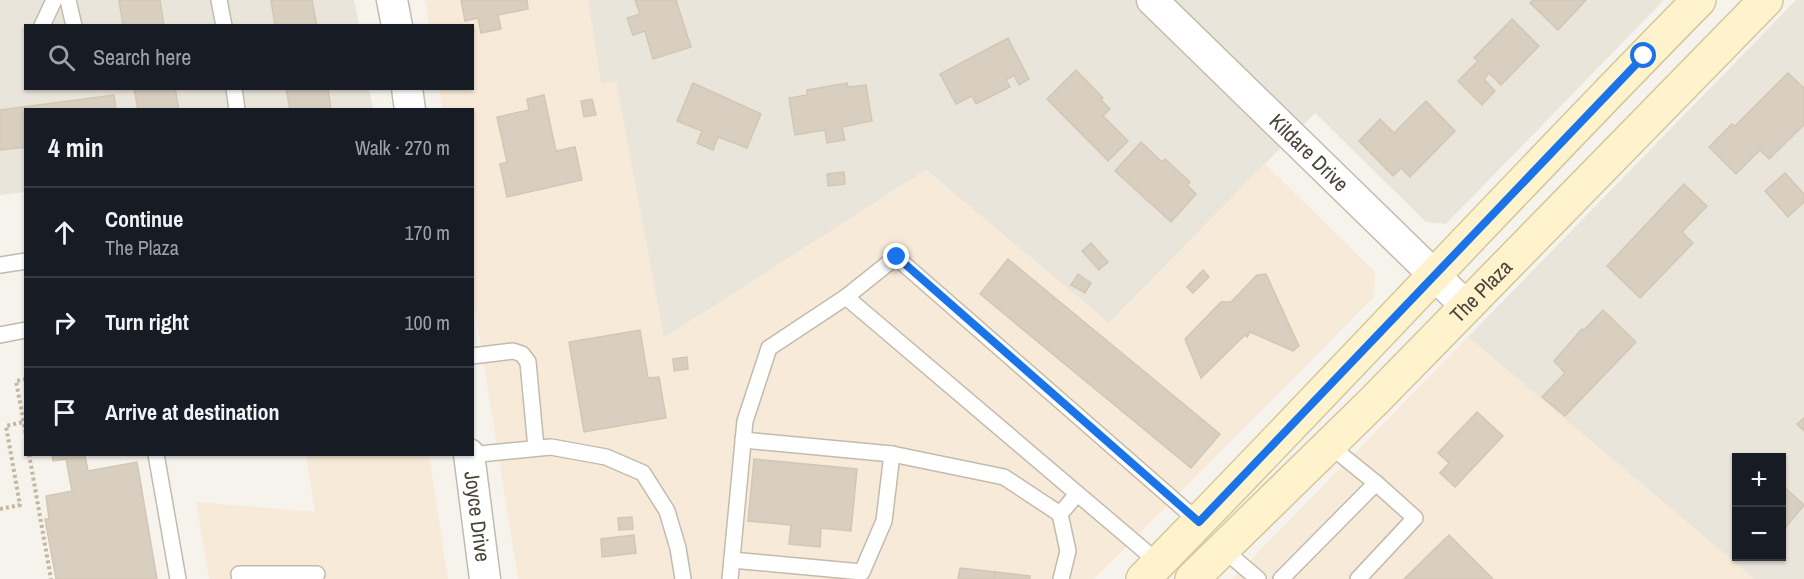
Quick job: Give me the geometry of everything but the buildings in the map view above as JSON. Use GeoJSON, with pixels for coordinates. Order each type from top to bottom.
{"type":"FeatureCollection","features":[{"type":"Feature","properties":{"kind":"main road"},"geometry":{"type":"LineString","coordinates":[[1151,571],[1290,429],[1435,274],[1699,0]]}},
{"type":"Feature","properties":{"kind":"main road","name":"The Plaza"},"geometry":{"type":"LineString","coordinates":[[1192,579],[1329,445],[1766,0]]}},
{"type":"Feature","properties":{"kind":"street"},"geometry":{"type":"LineString","coordinates":[[392,0],[397,24]]}},
{"type":"Feature","properties":{"kind":"street","name":"Kildare Drive"},"geometry":{"type":"LineString","coordinates":[[1152,0],[1466,306]]}},
{"type":"Feature","properties":{"kind":"street"},"geometry":{"type":"LineString","coordinates":[[407,90],[410,108]]}},
{"type":"Feature","properties":{"kind":"street","name":"Joyce Drive"},"geometry":{"type":"LineString","coordinates":[[469,456],[485,579]]}},
{"type":"Feature","properties":{"kind":"lane"},"geometry":{"type":"LineString","coordinates":[[43,24],[54,0]]}},
{"type":"Feature","properties":{"kind":"lane"},"geometry":{"type":"LineString","coordinates":[[68,0],[74,24]]}},
{"type":"Feature","properties":{"kind":"lane"},"geometry":{"type":"LineString","coordinates":[[219,0],[224,24]]}},
{"type":"Feature","properties":{"kind":"lane"},"geometry":{"type":"LineString","coordinates":[[234,90],[237,108]]}},
{"type":"Feature","properties":{"kind":"lane"},"geometry":{"type":"LineString","coordinates":[[730,579],[745,422],[769,348],[846,297],[897,257],[1199,522]]}},
{"type":"Feature","properties":{"kind":"lane"},"geometry":{"type":"LineString","coordinates":[[0,265],[24,261]]}},
{"type":"Feature","properties":{"kind":"lane"},"geometry":{"type":"LineString","coordinates":[[846,297],[1077,494],[1151,571]]}},
{"type":"Feature","properties":{"kind":"lane"},"geometry":{"type":"LineString","coordinates":[[0,335],[24,330]]}},
{"type":"Feature","properties":{"kind":"lane"},"geometry":{"type":"LineString","coordinates":[[474,356],[513,351],[522,354],[528,362],[536,448]]}},
{"type":"Feature","properties":{"kind":"lane"},"geometry":{"type":"LineString","coordinates":[[743,440],[892,454],[1004,477],[1060,514],[1068,551],[1061,579]]}},
{"type":"Feature","properties":{"kind":"lane"},"geometry":{"type":"LineString","coordinates":[[1329,445],[1415,518],[1358,579]]}},
{"type":"Feature","properties":{"kind":"lane"},"geometry":{"type":"LineString","coordinates":[[474,454],[551,447],[606,457],[643,473],[667,511],[678,548],[682,579]]}},
{"type":"Feature","properties":{"kind":"lane"},"geometry":{"type":"LineString","coordinates":[[732,560],[862,572],[884,521],[892,454]]}},
{"type":"Feature","properties":{"kind":"lane"},"geometry":{"type":"LineString","coordinates":[[156,456],[178,579]]}},
{"type":"Feature","properties":{"kind":"lane"},"geometry":{"type":"LineString","coordinates":[[1281,579],[1376,483]]}},
{"type":"Feature","properties":{"kind":"lane"},"geometry":{"type":"LineString","coordinates":[[1060,514],[1077,494]]}},
{"type":"Feature","properties":{"kind":"lane"},"geometry":{"type":"LineString","coordinates":[[1222,549],[1258,579]]}},
{"type":"Feature","properties":{"kind":"lane"},"geometry":{"type":"LineString","coordinates":[[240,579],[239,574],[317,574]]}},
{"type":"Feature","properties":{"kind":"path"},"geometry":{"type":"LineString","coordinates":[[0,427],[24,425],[16,381],[24,379]]}},
{"type":"Feature","properties":{"kind":"path"},"geometry":{"type":"LineString","coordinates":[[0,509],[20,505],[6,426]]}},
{"type":"Feature","properties":{"kind":"path"},"geometry":{"type":"LineString","coordinates":[[29,456],[51,579]]}},
{"type":"Feature","properties":{"kind":"shaded area"},"geometry":{"type":"Polygon","coordinates":[[[0,0],[354,0],[359,24],[24,24],[24,90],[369,90],[373,108],[24,108],[24,192],[0,195],[0,0]]]}},
{"type":"Feature","properties":{"kind":"shaded area"},"geometry":{"type":"Polygon","coordinates":[[[425,0],[588,0],[601,84],[616,82],[664,338],[926,170],[1109,323],[1265,164],[1375,272],[1374,297],[1094,579],[518,579],[474,302],[474,108],[443,108],[439,90],[474,90],[474,24],[429,24],[425,0]]]}},
{"type":"Feature","properties":{"kind":"shaded area"},"geometry":{"type":"Polygon","coordinates":[[[588,0],[1664,0],[1446,224],[1426,222],[1315,113],[1109,323],[926,170],[664,338],[616,82],[601,84],[588,0]]]}},
{"type":"Feature","properties":{"kind":"shaded area"},"geometry":{"type":"Polygon","coordinates":[[[1796,0],[1804,0],[1804,579],[1754,579],[1733,561],[1786,561],[1786,453],[1732,453],[1732,560],[1468,337],[1796,0]]]}},
{"type":"Feature","properties":{"kind":"shaded area"},"geometry":{"type":"Polygon","coordinates":[[[1468,337],[1754,579],[1232,579],[1468,337]]]}},
{"type":"Feature","properties":{"kind":"shaded area"},"geometry":{"type":"Polygon","coordinates":[[[306,456],[429,456],[448,579],[209,579],[196,502],[315,512],[306,456]]]}},
{"type":"Feature","properties":{"kind":"route"},"geometry":{"type":"LineString","coordinates":[[897,257],[1199,522],[1644,56]]}}]}
